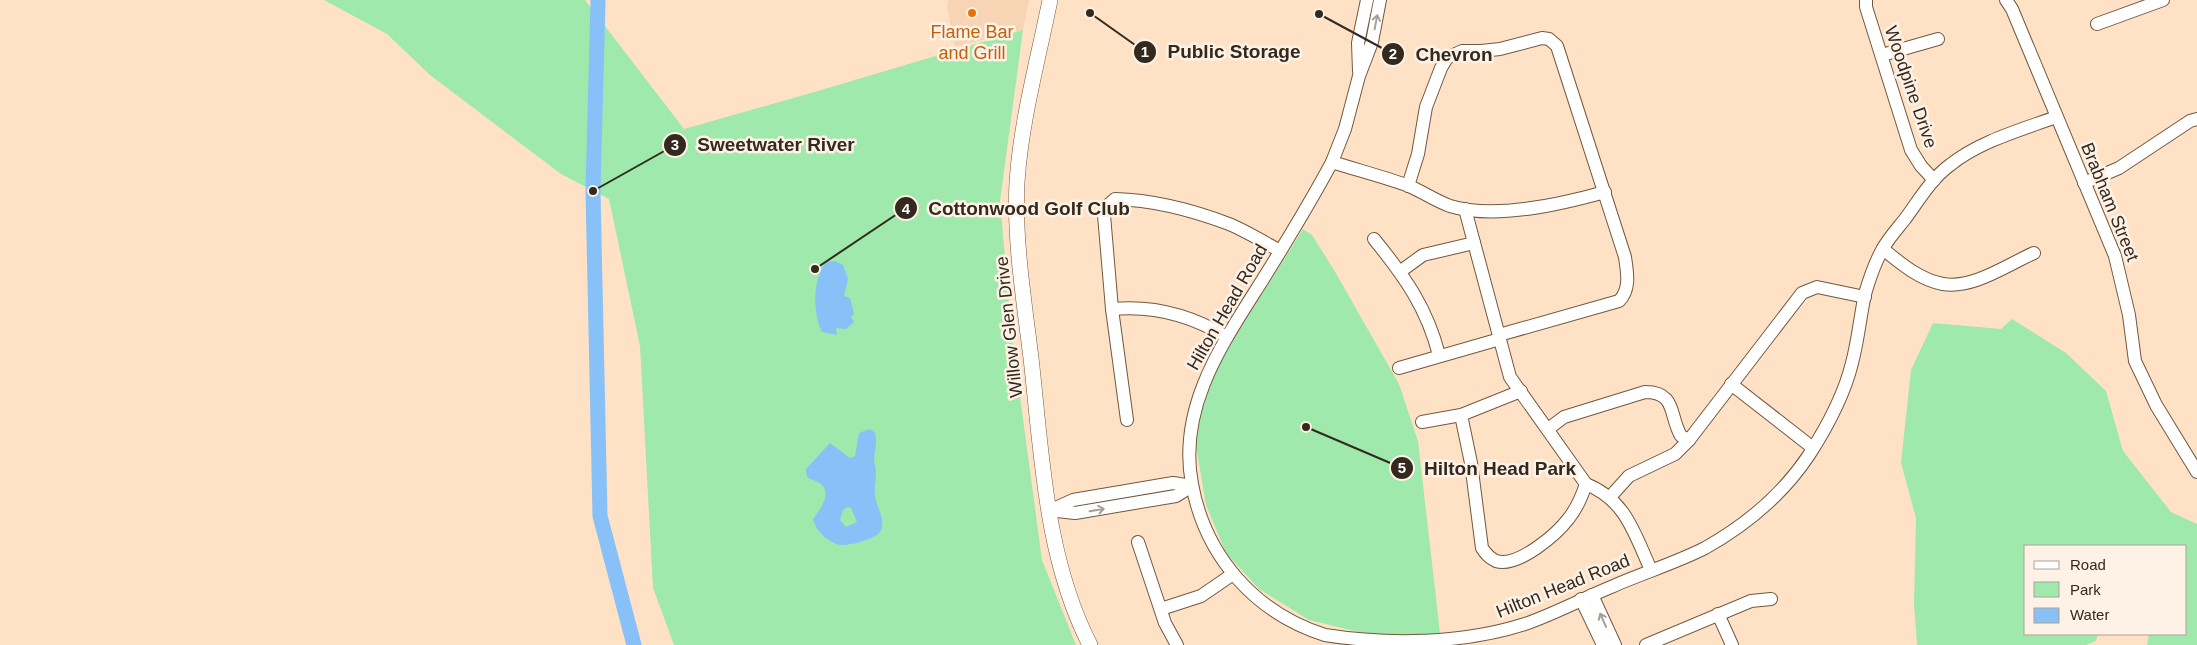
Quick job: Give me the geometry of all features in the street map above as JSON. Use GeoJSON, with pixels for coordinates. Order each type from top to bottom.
{"type":"FeatureCollection","features":[{"type":"Feature","properties":{"kind":"main road","name":"Willow Glen Drive"},"geometry":{"type":"LineString","coordinates":[[1050,0],[1021,147],[1017,205],[1021,269],[1048,510],[1052,534],[1069,595],[1090,645]]}},
{"type":"Feature","properties":{"kind":"street","name":"Hilton Head Road"},"geometry":{"type":"LineString","coordinates":[[1359,76],[1358,42],[1367,0]]}},
{"type":"Feature","properties":{"kind":"street","name":"Hilton Head Road"},"geometry":{"type":"LineString","coordinates":[[1380,0],[1372,42],[1359,76],[1345,129],[1332,162],[1227,337],[1205,378],[1194,411],[1189,454],[1192,486],[1208,533],[1218,554],[1233,574],[1254,596],[1275,612],[1328,641],[1427,645],[1478,637],[1519,625],[1704,548],[1762,508],[1781,491],[1813,448],[1839,400],[1852,365],[1865,297],[1882,249],[1934,180],[1951,164],[1988,143],[2056,117]]}},
{"type":"Feature","properties":{"kind":"street","name":"Woodpine Drive"},"geometry":{"type":"LineString","coordinates":[[1866,0],[1911,150],[1921,166],[1934,180]]}},
{"type":"Feature","properties":{"kind":"street","name":"Brabham Street"},"geometry":{"type":"LineString","coordinates":[[2006,0],[2115,256],[2128,315],[2135,361],[2156,405],[2197,472]]}},
{"type":"Feature","properties":{"kind":"street"},"geometry":{"type":"LineString","coordinates":[[2097,24],[2163,0]]}},
{"type":"Feature","properties":{"kind":"street"},"geometry":{"type":"LineString","coordinates":[[1399,368],[1619,301],[1625,295],[1628,276],[1605,192],[1560,52],[1557,46],[1549,39],[1542,38],[1500,49],[1462,51],[1446,58],[1440,68],[1426,108],[1418,154],[1408,186]]}},
{"type":"Feature","properties":{"kind":"street"},"geometry":{"type":"LineString","coordinates":[[1882,55],[1938,39]]}},
{"type":"Feature","properties":{"kind":"street"},"geometry":{"type":"LineString","coordinates":[[2084,183],[2119,168],[2190,121],[2197,119]]}},
{"type":"Feature","properties":{"kind":"street"},"geometry":{"type":"LineString","coordinates":[[1332,162],[1408,186],[1450,206],[1465,208],[1499,211],[1564,203],[1605,192]]}},
{"type":"Feature","properties":{"kind":"street"},"geometry":{"type":"LineString","coordinates":[[1127,420],[1112,309],[1104,215],[1107,206],[1116,199],[1143,200],[1230,224],[1280,250]]}},
{"type":"Feature","properties":{"kind":"street"},"geometry":{"type":"LineString","coordinates":[[1465,208],[1510,377],[1586,484],[1610,497],[1624,512],[1652,570]]}},
{"type":"Feature","properties":{"kind":"street"},"geometry":{"type":"LineString","coordinates":[[1374,239],[1401,272],[1420,302],[1434,336],[1439,355]]}},
{"type":"Feature","properties":{"kind":"street"},"geometry":{"type":"LineString","coordinates":[[1401,272],[1423,255],[1474,243]]}},
{"type":"Feature","properties":{"kind":"street"},"geometry":{"type":"LineString","coordinates":[[1882,249],[1909,269],[1932,281],[1944,284],[1965,283],[1977,279],[2034,253]]}},
{"type":"Feature","properties":{"kind":"street"},"geometry":{"type":"LineString","coordinates":[[1610,497],[1629,476],[1675,454],[1690,440],[1802,293],[1817,287],[1865,297]]}},
{"type":"Feature","properties":{"kind":"street"},"geometry":{"type":"LineString","coordinates":[[1112,309],[1131,307],[1170,312],[1197,322],[1227,337]]}},
{"type":"Feature","properties":{"kind":"street"},"geometry":{"type":"LineString","coordinates":[[1731,384],[1813,448]]}},
{"type":"Feature","properties":{"kind":"street"},"geometry":{"type":"LineString","coordinates":[[1422,422],[1461,415],[1520,391]]}},
{"type":"Feature","properties":{"kind":"street"},"geometry":{"type":"LineString","coordinates":[[1548,429],[1564,417],[1645,392],[1656,392],[1667,400],[1671,407],[1681,436],[1690,440]]}},
{"type":"Feature","properties":{"kind":"street"},"geometry":{"type":"LineString","coordinates":[[1461,415],[1471,463],[1482,548],[1489,558],[1506,562],[1538,547],[1559,530],[1569,518],[1578,505],[1586,484]]}},
{"type":"Feature","properties":{"kind":"street"},"geometry":{"type":"LineString","coordinates":[[1048,510],[1085,512],[1176,496],[1192,486]]}},
{"type":"Feature","properties":{"kind":"street"},"geometry":{"type":"LineString","coordinates":[[1138,542],[1170,633],[1177,645]]}},
{"type":"Feature","properties":{"kind":"street"},"geometry":{"type":"LineString","coordinates":[[1161,609],[1201,596],[1233,574]]}},
{"type":"Feature","properties":{"kind":"street"},"geometry":{"type":"LineString","coordinates":[[1587,597],[1603,645]]}},
{"type":"Feature","properties":{"kind":"street"},"geometry":{"type":"LineString","coordinates":[[1587,597],[1615,645]]}},
{"type":"Feature","properties":{"kind":"street"},"geometry":{"type":"LineString","coordinates":[[1646,645],[1751,600],[1771,599]]}},
{"type":"Feature","properties":{"kind":"street"},"geometry":{"type":"LineString","coordinates":[[1718,614],[1732,645]]}},
{"type":"Feature","properties":{"kind":"shaded area"},"geometry":{"type":"Polygon","coordinates":[[[948,0],[1029,0],[1023,30],[955,47],[947,7],[948,0]]]}},
{"type":"Feature","properties":{"kind":"green space"},"geometry":{"type":"Polygon","coordinates":[[[324,0],[585,0],[684,129],[1023,30],[1000,201],[1012,337],[1042,560],[1076,645],[674,645],[653,588],[640,346],[609,199],[561,174],[430,75],[387,34],[324,0]]]}},
{"type":"Feature","properties":{"kind":"green space"},"geometry":{"type":"Polygon","coordinates":[[[1303,229],[1312,235],[1334,270],[1399,384],[1418,441],[1440,633],[1420,636],[1371,635],[1309,620],[1259,589],[1226,553],[1206,505],[1196,446],[1201,412],[1217,366],[1303,229]]]}},
{"type":"Feature","properties":{"kind":"green space"},"geometry":{"type":"Polygon","coordinates":[[[2012,319],[2066,353],[2106,391],[2123,451],[2171,512],[2197,524],[2197,645],[2147,645],[2149,635],[2187,635],[2187,545],[2024,545],[2024,635],[2098,635],[2096,641],[2086,645],[1917,645],[1914,605],[1916,518],[1901,463],[1911,370],[1933,323],[2001,329],[2012,319]]]}},
{"type":"Feature","properties":{"kind":"water"},"geometry":{"type":"Polygon","coordinates":[[[835,261],[843,265],[848,279],[844,296],[850,298],[854,314],[851,317],[854,322],[846,329],[836,328],[837,335],[822,332],[817,316],[815,297],[821,269],[826,262],[835,261]]]}},
{"type":"Feature","properties":{"kind":"water"},"geometry":{"type":"Polygon","coordinates":[[[870,429],[875,433],[876,437],[874,460],[876,472],[875,492],[882,518],[882,527],[880,532],[873,537],[855,543],[840,545],[827,539],[814,523],[813,519],[824,503],[826,493],[821,484],[807,477],[806,469],[830,443],[850,458],[855,456],[859,433],[870,429]],[[847,507],[843,510],[840,520],[846,527],[857,522],[851,508],[847,507]]]}},
{"type":"Feature","properties":{"kind":"waterway"},"geometry":{"type":"LineString","coordinates":[[598,0],[593,191],[600,516],[634,645]]}},
{"type":"Feature","properties":{"kind":"place","name":"Flame Bar and Grill"},"geometry":{"type":"Point","coordinates":[972,13]}},
{"type":"Feature","properties":{"kind":"place","name":"Public Storage"},"geometry":{"type":"Point","coordinates":[1090,13]}},
{"type":"Feature","properties":{"kind":"place","name":"Chevron"},"geometry":{"type":"Point","coordinates":[1319,14]}},
{"type":"Feature","properties":{"kind":"place","name":"Sweetwater River"},"geometry":{"type":"Point","coordinates":[593,191]}},
{"type":"Feature","properties":{"kind":"place","name":"Cottonwood Golf Club"},"geometry":{"type":"Point","coordinates":[815,269]}},
{"type":"Feature","properties":{"kind":"place","name":"Hilton Head Park"},"geometry":{"type":"Point","coordinates":[1306,427]}}]}
